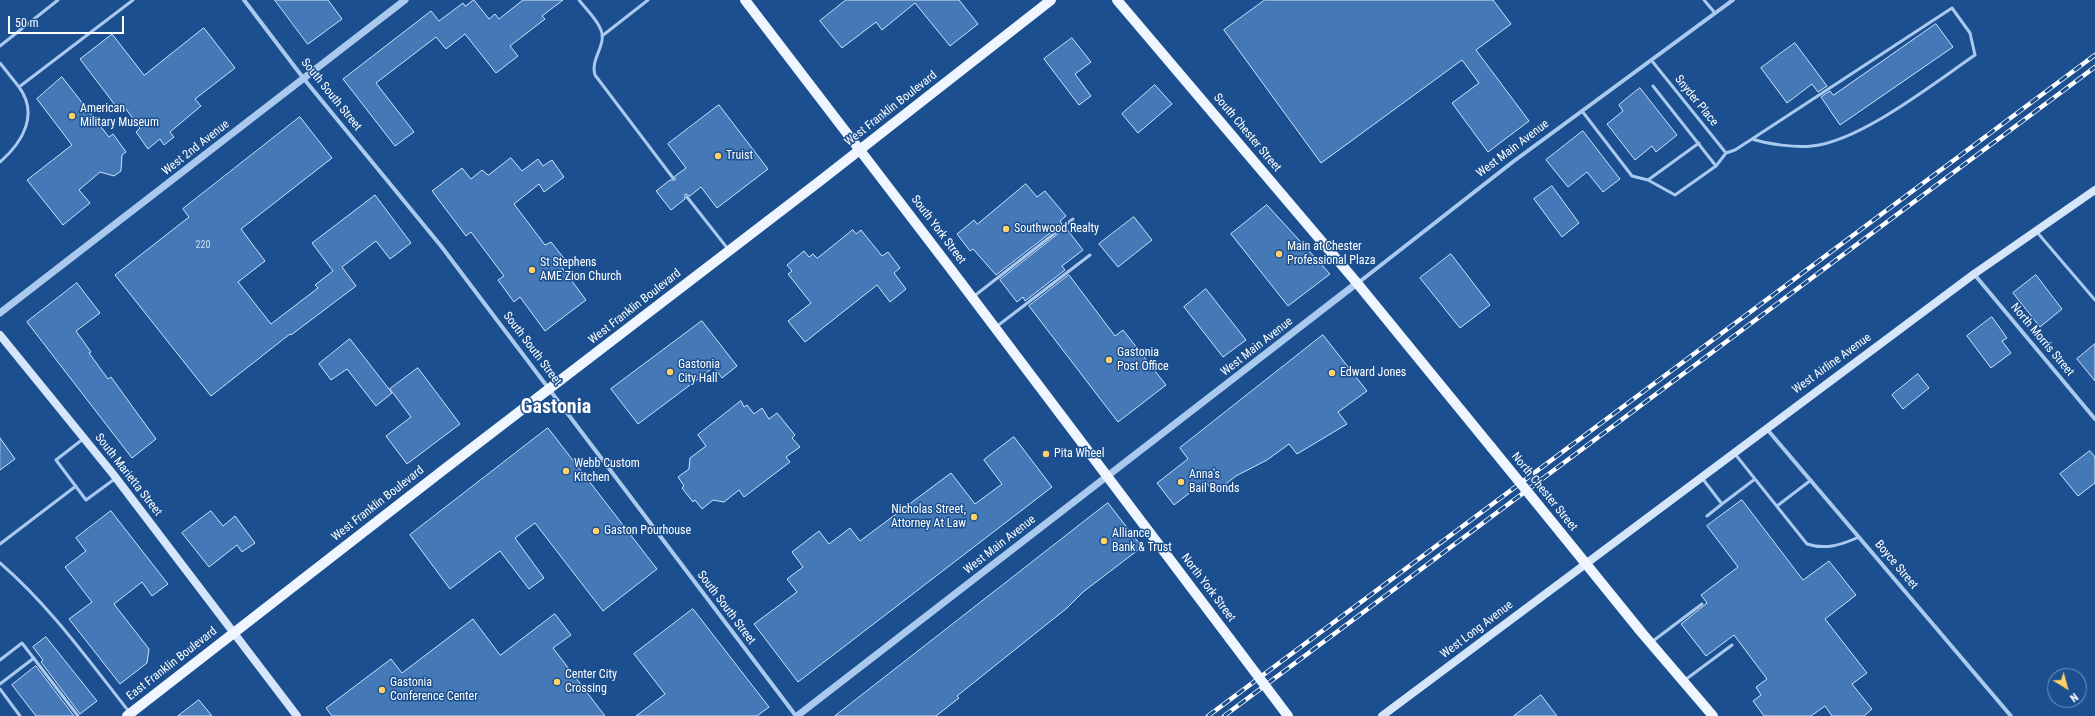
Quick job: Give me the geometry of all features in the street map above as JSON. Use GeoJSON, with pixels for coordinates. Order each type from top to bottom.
{"type":"FeatureCollection","features":[{"type":"Feature","properties":{"kind":"main road","name":"South York Street"},"geometry":{"type":"LineString","coordinates":[[745,0],[1108,476]]}},
{"type":"Feature","properties":{"kind":"main road","name":"West Franklin Boulevard"},"geometry":{"type":"LineString","coordinates":[[233,633],[1051,0]]}},
{"type":"Feature","properties":{"kind":"main road","name":"South Chester Street"},"geometry":{"type":"LineString","coordinates":[[1117,0],[1358,283]]}},
{"type":"Feature","properties":{"kind":"main road","name":"West Airline Avenue"},"geometry":{"type":"LineString","coordinates":[[1587,563],[1974,274],[2095,190]]}},
{"type":"Feature","properties":{"kind":"main road","name":"North Chester Street"},"geometry":{"type":"LineString","coordinates":[[1358,283],[1651,643],[1713,716]]}},
{"type":"Feature","properties":{"kind":"main road","name":"South Marietta Street"},"geometry":{"type":"LineString","coordinates":[[0,335],[116,478],[297,716]]}},
{"type":"Feature","properties":{"kind":"main road","name":"North York Street"},"geometry":{"type":"LineString","coordinates":[[1108,476],[1288,716]]}},
{"type":"Feature","properties":{"kind":"main road","name":"West Long Avenue"},"geometry":{"type":"LineString","coordinates":[[1382,716],[1587,563]]}},
{"type":"Feature","properties":{"kind":"main road","name":"East Franklin Boulevard"},"geometry":{"type":"LineString","coordinates":[[129,715],[233,633]]}},
{"type":"Feature","properties":{"kind":"street","name":"South South Street"},"geometry":{"type":"LineString","coordinates":[[244,0],[304,79],[441,246],[797,716]]}},
{"type":"Feature","properties":{"kind":"street","name":"West 2nd Avenue"},"geometry":{"type":"LineString","coordinates":[[0,313],[405,0]]}},
{"type":"Feature","properties":{"kind":"street","name":"West Main Avenue"},"geometry":{"type":"LineString","coordinates":[[797,716],[1514,161],[1733,0]]}},
{"type":"Feature","properties":{"kind":"street","name":"North Morris Street"},"geometry":{"type":"LineString","coordinates":[[1974,274],[2095,419]]}},
{"type":"Feature","properties":{"kind":"street","name":"Boyce Street"},"geometry":{"type":"LineString","coordinates":[[1766,428],[2011,716]]}},
{"type":"Feature","properties":{"kind":"lane"},"geometry":{"type":"LineString","coordinates":[[0,46],[58,0]]}},
{"type":"Feature","properties":{"kind":"lane"},"geometry":{"type":"LineString","coordinates":[[19,87],[133,0]]}},
{"type":"Feature","properties":{"kind":"lane"},"geometry":{"type":"LineString","coordinates":[[579,0],[598,26],[602,36]]}},
{"type":"Feature","properties":{"kind":"lane"},"geometry":{"type":"LineString","coordinates":[[648,0],[602,36],[593,63],[593,70],[605,89],[673,178]]}},
{"type":"Feature","properties":{"kind":"lane"},"geometry":{"type":"LineString","coordinates":[[1704,0],[1714,14]]}},
{"type":"Feature","properties":{"kind":"lane"},"geometry":{"type":"LineString","coordinates":[[1582,111],[1632,176],[1648,180],[1675,195],[1716,166],[1726,153],[1735,150],[1952,8],[1970,33],[1975,55],[1908,101],[1856,132],[1832,142],[1812,146],[1792,147],[1752,139]]}},
{"type":"Feature","properties":{"kind":"lane","name":"Snyder Place"},"geometry":{"type":"LineString","coordinates":[[1652,61],[1726,153]]}},
{"type":"Feature","properties":{"kind":"lane"},"geometry":{"type":"LineString","coordinates":[[0,63],[26,97],[29,114],[21,139],[9,154],[0,162]]}},
{"type":"Feature","properties":{"kind":"lane"},"geometry":{"type":"LineString","coordinates":[[1653,86],[1716,166]]}},
{"type":"Feature","properties":{"kind":"lane"},"geometry":{"type":"LineString","coordinates":[[1648,180],[1699,143]]}},
{"type":"Feature","properties":{"kind":"lane"},"geometry":{"type":"LineString","coordinates":[[688,197],[729,250]]}},
{"type":"Feature","properties":{"kind":"lane"},"geometry":{"type":"LineString","coordinates":[[972,297],[1072,219]]}},
{"type":"Feature","properties":{"kind":"lane"},"geometry":{"type":"LineString","coordinates":[[2036,231],[2095,300]]}},
{"type":"Feature","properties":{"kind":"lane"},"geometry":{"type":"LineString","coordinates":[[995,328],[1090,255]]}},
{"type":"Feature","properties":{"kind":"lane"},"geometry":{"type":"LineString","coordinates":[[84,439],[56,460],[86,500],[116,478]]}},
{"type":"Feature","properties":{"kind":"lane"},"geometry":{"type":"LineString","coordinates":[[1734,452],[1807,544],[1817,547],[1830,547],[1859,537]]}},
{"type":"Feature","properties":{"kind":"lane"},"geometry":{"type":"LineString","coordinates":[[1701,477],[1722,504]]}},
{"type":"Feature","properties":{"kind":"lane"},"geometry":{"type":"LineString","coordinates":[[1707,516],[1755,479]]}},
{"type":"Feature","properties":{"kind":"lane"},"geometry":{"type":"LineString","coordinates":[[1777,506],[1810,480]]}},
{"type":"Feature","properties":{"kind":"lane"},"geometry":{"type":"LineString","coordinates":[[0,544],[76,486]]}},
{"type":"Feature","properties":{"kind":"lane"},"geometry":{"type":"LineString","coordinates":[[0,563],[62,626],[129,715]]}},
{"type":"Feature","properties":{"kind":"lane"},"geometry":{"type":"LineString","coordinates":[[1651,643],[1702,604]]}},
{"type":"Feature","properties":{"kind":"lane"},"geometry":{"type":"LineString","coordinates":[[0,660],[22,643],[78,716]]}},
{"type":"Feature","properties":{"kind":"lane"},"geometry":{"type":"LineString","coordinates":[[1684,681],[1732,644]]}},
{"type":"Feature","properties":{"kind":"lane"},"geometry":{"type":"LineString","coordinates":[[0,684],[34,658]]}},
{"type":"Feature","properties":{"kind":"lane"},"geometry":{"type":"LineString","coordinates":[[0,689],[20,716]]}},
{"type":"Feature","properties":{"kind":"building"},"geometry":{"type":"Polygon","coordinates":[[[275,0],[328,0],[342,19],[308,44],[275,0]]]}},
{"type":"Feature","properties":{"kind":"building"},"geometry":{"type":"Polygon","coordinates":[[[474,0],[489,19],[495,14],[499,19],[523,0],[563,0],[542,16],[545,19],[510,46],[518,56],[496,73],[465,34],[446,49],[436,37],[376,83],[414,132],[395,146],[343,79],[431,11],[439,21],[463,3],[465,6],[474,0]]]}},
{"type":"Feature","properties":{"kind":"building"},"geometry":{"type":"Polygon","coordinates":[[[846,0],[959,0],[978,24],[950,46],[915,3],[882,30],[876,22],[842,48],[820,21],[846,0]]]}},
{"type":"Feature","properties":{"kind":"building"},"geometry":{"type":"Polygon","coordinates":[[[1265,0],[1493,0],[1511,24],[1476,50],[1529,121],[1488,152],[1452,103],[1479,83],[1462,60],[1321,163],[1224,30],[1265,0]]]}},
{"type":"Feature","properties":{"kind":"building"},"geometry":{"type":"Polygon","coordinates":[[[1936,24],[1953,47],[1840,125],[1821,97],[1830,91],[1833,95],[1936,24]]]}},
{"type":"Feature","properties":{"kind":"building"},"geometry":{"type":"Polygon","coordinates":[[[204,28],[235,68],[195,99],[201,106],[170,132],[174,137],[164,145],[160,139],[148,149],[136,132],[140,128],[123,105],[118,109],[80,59],[112,34],[144,75],[204,28]]]}},
{"type":"Feature","properties":{"kind":"building"},"geometry":{"type":"Polygon","coordinates":[[[1072,38],[1091,62],[1075,74],[1091,96],[1079,105],[1044,59],[1072,38]]]}},
{"type":"Feature","properties":{"kind":"building"},"geometry":{"type":"Polygon","coordinates":[[[1795,43],[1827,86],[1818,92],[1812,84],[1787,103],[1761,68],[1795,43]]]}},
{"type":"Feature","properties":{"kind":"building"},"geometry":{"type":"Polygon","coordinates":[[[62,77],[109,137],[113,134],[126,152],[122,155],[121,171],[114,176],[100,172],[79,190],[90,203],[63,225],[27,180],[72,145],[37,99],[62,77]]]}},
{"type":"Feature","properties":{"kind":"building"},"geometry":{"type":"Polygon","coordinates":[[[1155,85],[1172,104],[1138,133],[1122,114],[1155,85]]]}},
{"type":"Feature","properties":{"kind":"building"},"geometry":{"type":"Polygon","coordinates":[[[1640,88],[1677,135],[1656,152],[1652,146],[1635,160],[1607,124],[1623,111],[1619,105],[1640,88]]]}},
{"type":"Feature","properties":{"kind":"building","name":"Truist"},"geometry":{"type":"Polygon","coordinates":[[[719,105],[768,169],[717,208],[701,187],[690,196],[685,194],[685,199],[671,210],[656,191],[670,180],[675,180],[675,176],[686,168],[668,144],[719,105]]]}},
{"type":"Feature","properties":{"kind":"building"},"geometry":{"type":"Polygon","coordinates":[[[300,117],[332,158],[241,229],[265,261],[238,282],[271,324],[318,288],[315,285],[333,271],[312,243],[375,195],[411,243],[390,259],[376,241],[342,267],[356,286],[291,335],[290,334],[211,396],[115,275],[189,217],[183,209],[300,117]]]}},
{"type":"Feature","properties":{"kind":"building"},"geometry":{"type":"Polygon","coordinates":[[[1583,131],[1620,179],[1603,192],[1587,172],[1568,187],[1546,160],[1583,131]]]}},
{"type":"Feature","properties":{"kind":"building"},"geometry":{"type":"Polygon","coordinates":[[[511,158],[522,171],[538,159],[543,166],[552,160],[564,177],[544,192],[539,184],[514,204],[545,245],[551,242],[566,261],[560,265],[586,300],[545,331],[520,297],[514,302],[498,280],[504,276],[471,232],[466,236],[432,191],[462,168],[471,179],[482,170],[488,175],[511,158]]]}},
{"type":"Feature","properties":{"kind":"building","name":"Southwood Realty"},"geometry":{"type":"Polygon","coordinates":[[[1026,184],[1037,197],[1045,191],[1066,216],[1060,221],[1062,224],[996,275],[973,249],[970,251],[957,234],[974,220],[977,224],[1026,184]]]}},
{"type":"Feature","properties":{"kind":"building"},"geometry":{"type":"Polygon","coordinates":[[[1552,186],[1579,223],[1562,237],[1534,199],[1552,186]]]}},
{"type":"Feature","properties":{"kind":"building","name":"Main at Chester Professional Plaza"},"geometry":{"type":"Polygon","coordinates":[[[1267,205],[1330,274],[1288,306],[1231,234],[1267,205]]]}},
{"type":"Feature","properties":{"kind":"building"},"geometry":{"type":"Polygon","coordinates":[[[1134,217],[1152,240],[1118,267],[1099,244],[1134,217]]]}},
{"type":"Feature","properties":{"kind":"building"},"geometry":{"type":"Polygon","coordinates":[[[1066,228],[1083,250],[1062,266],[1065,270],[1025,301],[1023,297],[1017,302],[1000,280],[1066,228]]]}},
{"type":"Feature","properties":{"kind":"building"},"geometry":{"type":"Polygon","coordinates":[[[853,230],[856,234],[861,230],[882,256],[888,252],[900,268],[894,273],[906,289],[890,302],[877,285],[805,342],[788,321],[811,303],[788,274],[792,271],[787,265],[804,251],[809,257],[813,254],[817,258],[853,230]]]}},
{"type":"Feature","properties":{"kind":"building"},"geometry":{"type":"Polygon","coordinates":[[[1451,254],[1490,305],[1460,328],[1420,278],[1451,254]]]}},
{"type":"Feature","properties":{"kind":"building","name":"Gastonia Post Office"},"geometry":{"type":"Polygon","coordinates":[[[1069,275],[1115,336],[1123,330],[1166,385],[1118,422],[1029,306],[1069,275]]]}},
{"type":"Feature","properties":{"kind":"building"},"geometry":{"type":"Polygon","coordinates":[[[2036,275],[2062,309],[2040,327],[2013,293],[2036,275]]]}},
{"type":"Feature","properties":{"kind":"building"},"geometry":{"type":"Polygon","coordinates":[[[77,283],[100,313],[76,331],[91,352],[89,353],[108,379],[111,377],[156,439],[132,458],[27,322],[77,283]]]}},
{"type":"Feature","properties":{"kind":"building"},"geometry":{"type":"Polygon","coordinates":[[[1206,289],[1246,340],[1223,357],[1184,307],[1206,289]]]}},
{"type":"Feature","properties":{"kind":"building"},"geometry":{"type":"Polygon","coordinates":[[[1992,317],[2007,338],[2002,341],[2011,353],[1991,368],[1967,336],[1992,317]]]}},
{"type":"Feature","properties":{"kind":"building","name":"Gastonia City Hall"},"geometry":{"type":"Polygon","coordinates":[[[702,321],[737,366],[722,378],[714,367],[638,424],[611,389],[702,321]]]}},
{"type":"Feature","properties":{"kind":"building"},"geometry":{"type":"Polygon","coordinates":[[[1323,335],[1367,391],[1338,412],[1347,424],[1297,454],[1289,444],[1267,460],[1236,476],[1214,493],[1205,481],[1174,505],[1157,483],[1188,459],[1180,448],[1323,335]]]}},
{"type":"Feature","properties":{"kind":"building"},"geometry":{"type":"Polygon","coordinates":[[[350,339],[392,393],[376,406],[347,369],[331,380],[319,364],[350,339]]]}},
{"type":"Feature","properties":{"kind":"building"},"geometry":{"type":"Polygon","coordinates":[[[2095,344],[2095,381],[2077,359],[2095,344]]]}},
{"type":"Feature","properties":{"kind":"building"},"geometry":{"type":"Polygon","coordinates":[[[418,368],[460,424],[407,464],[386,436],[411,417],[390,389],[418,368]]]}},
{"type":"Feature","properties":{"kind":"building"},"geometry":{"type":"Polygon","coordinates":[[[1918,374],[1929,388],[1903,409],[1892,395],[1918,374]]]}},
{"type":"Feature","properties":{"kind":"building"},"geometry":{"type":"Polygon","coordinates":[[[741,401],[744,407],[747,405],[754,414],[762,408],[769,419],[777,413],[795,435],[792,438],[800,447],[786,457],[790,462],[744,497],[739,490],[724,502],[713,500],[702,509],[695,500],[693,502],[682,488],[684,486],[678,477],[689,469],[690,458],[706,446],[698,435],[741,401]]]}},
{"type":"Feature","properties":{"kind":"building"},"geometry":{"type":"Polygon","coordinates":[[[548,428],[657,569],[603,611],[535,523],[515,538],[544,578],[529,589],[500,551],[450,589],[410,535],[548,428]]]}},
{"type":"Feature","properties":{"kind":"building"},"geometry":{"type":"Polygon","coordinates":[[[1014,437],[1052,487],[798,682],[754,624],[797,592],[787,579],[803,567],[792,552],[819,531],[829,544],[850,528],[860,541],[951,473],[975,504],[1002,484],[984,460],[1014,437]]]}},
{"type":"Feature","properties":{"kind":"building"},"geometry":{"type":"Polygon","coordinates":[[[0,438],[15,459],[0,470],[0,438]]]}},
{"type":"Feature","properties":{"kind":"building"},"geometry":{"type":"Polygon","coordinates":[[[2090,451],[2095,457],[2095,483],[2078,496],[2060,474],[2090,451]]]}},
{"type":"Feature","properties":{"kind":"building"},"geometry":{"type":"Polygon","coordinates":[[[1742,500],[1803,580],[1829,561],[1856,595],[1825,619],[1867,673],[1852,684],[1872,709],[1864,716],[1832,716],[1825,706],[1811,716],[1764,716],[1753,701],[1761,695],[1756,687],[1767,679],[1734,635],[1706,656],[1681,624],[1707,603],[1701,595],[1738,567],[1707,526],[1742,500]]]}},
{"type":"Feature","properties":{"kind":"building"},"geometry":{"type":"Polygon","coordinates":[[[1108,503],[1142,547],[1083,592],[1067,608],[957,696],[959,698],[936,716],[835,716],[1108,503]]]}},
{"type":"Feature","properties":{"kind":"building"},"geometry":{"type":"Polygon","coordinates":[[[111,511],[168,584],[152,596],[142,582],[114,604],[149,649],[147,663],[120,684],[69,619],[92,602],[65,567],[86,551],[76,538],[111,511]]]}},
{"type":"Feature","properties":{"kind":"building"},"geometry":{"type":"Polygon","coordinates":[[[211,511],[223,526],[235,516],[255,543],[242,552],[237,545],[209,567],[182,533],[211,511]]]}},
{"type":"Feature","properties":{"kind":"building"},"geometry":{"type":"Polygon","coordinates":[[[693,609],[769,707],[757,716],[636,716],[665,694],[634,654],[693,609]]]}},
{"type":"Feature","properties":{"kind":"building"},"geometry":{"type":"Polygon","coordinates":[[[555,614],[571,635],[553,648],[605,716],[332,716],[326,708],[391,659],[402,673],[473,619],[500,655],[555,614]]]}},
{"type":"Feature","properties":{"kind":"building"},"geometry":{"type":"Polygon","coordinates":[[[46,637],[97,701],[80,714],[41,662],[43,660],[33,647],[46,637]]]}},
{"type":"Feature","properties":{"kind":"building"},"geometry":{"type":"Polygon","coordinates":[[[36,666],[74,716],[36,716],[12,685],[36,666]]]}},
{"type":"Feature","properties":{"kind":"building"},"geometry":{"type":"Polygon","coordinates":[[[1541,695],[1557,716],[1514,716],[1541,695]]]}},
{"type":"Feature","properties":{"kind":"building"},"geometry":{"type":"Polygon","coordinates":[[[199,700],[212,716],[178,716],[199,700]]]}},
{"type":"Feature","properties":{"kind":"railway"},"geometry":{"type":"LineString","coordinates":[[1208,716],[2095,55]]}},
{"type":"Feature","properties":{"kind":"railway"},"geometry":{"type":"LineString","coordinates":[[1224,716],[2095,67]]}},
{"type":"Feature","properties":{"kind":"place","name":"American Military Museum"},"geometry":{"type":"Point","coordinates":[72,116]}},
{"type":"Feature","properties":{"kind":"place","name":"Truist"},"geometry":{"type":"Point","coordinates":[718,156]}},
{"type":"Feature","properties":{"kind":"place","name":"Southwood Realty"},"geometry":{"type":"Point","coordinates":[1006,229]}},
{"type":"Feature","properties":{"kind":"place","name":"Main at Chester Professional Plaza"},"geometry":{"type":"Point","coordinates":[1279,254]}},
{"type":"Feature","properties":{"kind":"place","name":"St Stephens AME Zion Church"},"geometry":{"type":"Point","coordinates":[532,270]}},
{"type":"Feature","properties":{"kind":"place","name":"Gastonia Post Office"},"geometry":{"type":"Point","coordinates":[1109,360]}},
{"type":"Feature","properties":{"kind":"place","name":"Gastonia City Hall"},"geometry":{"type":"Point","coordinates":[670,372]}},
{"type":"Feature","properties":{"kind":"place","name":"Edward Jones"},"geometry":{"type":"Point","coordinates":[1332,373]}},
{"type":"Feature","properties":{"kind":"place","name":"Pita Wheel"},"geometry":{"type":"Point","coordinates":[1046,454]}},
{"type":"Feature","properties":{"kind":"place","name":"Webb Custom Kitchen"},"geometry":{"type":"Point","coordinates":[566,471]}},
{"type":"Feature","properties":{"kind":"place","name":"Anna's Bail Bonds"},"geometry":{"type":"Point","coordinates":[1181,482]}},
{"type":"Feature","properties":{"kind":"place","name":"Nicholas Street, Attorney At Law"},"geometry":{"type":"Point","coordinates":[974,517]}},
{"type":"Feature","properties":{"kind":"place","name":"Gaston Pourhouse"},"geometry":{"type":"Point","coordinates":[596,531]}},
{"type":"Feature","properties":{"kind":"place","name":"Alliance Bank & Trust"},"geometry":{"type":"Point","coordinates":[1104,541]}},
{"type":"Feature","properties":{"kind":"place","name":"Center City Crossing"},"geometry":{"type":"Point","coordinates":[557,682]}},
{"type":"Feature","properties":{"kind":"place","name":"Gastonia Conference Center"},"geometry":{"type":"Point","coordinates":[382,690]}},
{"type":"Feature","properties":{"kind":"district","name":"Gastonia"},"geometry":{"type":"Point","coordinates":[556,408]}}]}
